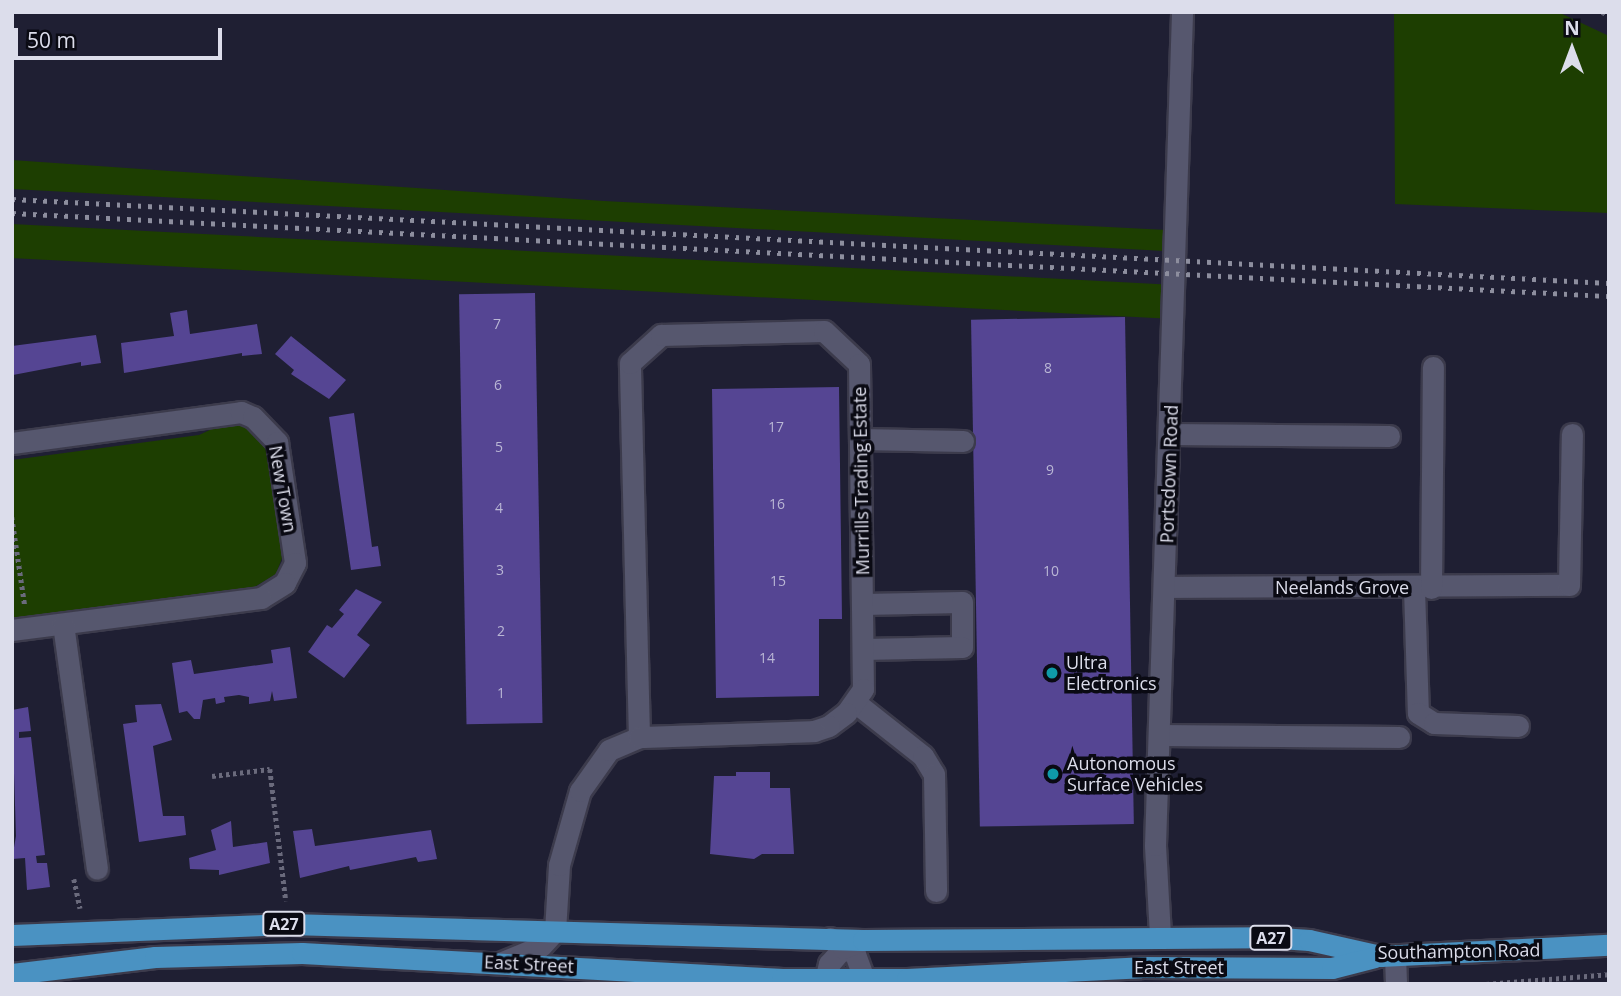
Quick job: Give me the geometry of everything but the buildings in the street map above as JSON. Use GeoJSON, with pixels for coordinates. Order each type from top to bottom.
{"type":"FeatureCollection","features":[{"type":"Feature","properties":{"kind":"main road","name":"East Street"},"geometry":{"type":"LineString","coordinates":[[12,935],[84,930],[289,924],[847,941],[1058,938]]}},
{"type":"Feature","properties":{"kind":"main road","name":"Southampton Road"},"geometry":{"type":"LineString","coordinates":[[1058,938],[1160,935],[1309,940],[1388,955],[1609,946]]}},
{"type":"Feature","properties":{"kind":"main road","name":"East Street"},"geometry":{"type":"LineString","coordinates":[[12,974],[215,954],[302,953],[866,981],[1141,967],[1332,968],[1388,955]]}},
{"type":"Feature","properties":{"kind":"street","name":"Portsdown Road"},"geometry":{"type":"LineString","coordinates":[[1160,935],[1156,845],[1182,12]]}},
{"type":"Feature","properties":{"kind":"street","name":"Murrills Trading Estate"},"geometry":{"type":"LineString","coordinates":[[639,737],[630,363],[661,335],[824,331],[859,364],[863,689],[856,703]]}},
{"type":"Feature","properties":{"kind":"street"},"geometry":{"type":"LineString","coordinates":[[1433,367],[1418,713],[1434,723],[1518,726]]}},
{"type":"Feature","properties":{"kind":"street","name":"New Town"},"geometry":{"type":"LineString","coordinates":[[12,443],[241,412],[265,425],[277,442],[295,563],[274,592],[261,598],[20,629]]}},
{"type":"Feature","properties":{"kind":"street"},"geometry":{"type":"LineString","coordinates":[[1170,434],[1390,436]]}},
{"type":"Feature","properties":{"kind":"street","name":"Neelands Grove"},"geometry":{"type":"LineString","coordinates":[[1165,587],[1519,588],[1569,585],[1572,434]]}},
{"type":"Feature","properties":{"kind":"street"},"geometry":{"type":"LineString","coordinates":[[860,439],[963,441]]}},
{"type":"Feature","properties":{"kind":"street"},"geometry":{"type":"LineString","coordinates":[[863,604],[962,601],[962,647],[863,649]]}},
{"type":"Feature","properties":{"kind":"street"},"geometry":{"type":"LineString","coordinates":[[63,624],[97,869]]}},
{"type":"Feature","properties":{"kind":"street"},"geometry":{"type":"LineString","coordinates":[[500,963],[541,946],[555,931],[559,865],[580,790],[609,750],[639,737],[814,731],[830,726],[856,703],[923,756],[933,774],[936,891]]}},
{"type":"Feature","properties":{"kind":"street"},"geometry":{"type":"LineString","coordinates":[[1160,735],[1399,737]]}},
{"type":"Feature","properties":{"kind":"street"},"geometry":{"type":"LineString","coordinates":[[824,981],[829,964],[847,941],[862,962],[866,981]]}},
{"type":"Feature","properties":{"kind":"street"},"geometry":{"type":"LineString","coordinates":[[1388,955],[1396,984]]}},
{"type":"Feature","properties":{"kind":"path"},"geometry":{"type":"LineString","coordinates":[[1602,12],[1609,15]]}},
{"type":"Feature","properties":{"kind":"path"},"geometry":{"type":"LineString","coordinates":[[12,517],[20,629]]}},
{"type":"Feature","properties":{"kind":"path"},"geometry":{"type":"LineString","coordinates":[[212,776],[270,769],[289,924]]}},
{"type":"Feature","properties":{"kind":"path"},"geometry":{"type":"LineString","coordinates":[[84,930],[74,879],[97,869]]}},
{"type":"Feature","properties":{"kind":"path"},"geometry":{"type":"LineString","coordinates":[[1486,984],[1609,974]]}},
{"type":"Feature","properties":{"kind":"green space"},"geometry":{"type":"Polygon","coordinates":[[[1394,12],[1558,12],[1609,36],[1609,213],[1395,204],[1394,12]]]}},
{"type":"Feature","properties":{"kind":"green space"},"geometry":{"type":"Polygon","coordinates":[[[12,160],[604,201],[1167,230],[1165,251],[12,189],[12,160]]]}},
{"type":"Feature","properties":{"kind":"green space"},"geometry":{"type":"Polygon","coordinates":[[[12,224],[1170,285],[1169,319],[12,258],[12,224]]]}},
{"type":"Feature","properties":{"kind":"green space"},"geometry":{"type":"Polygon","coordinates":[[[225,423],[247,426],[269,450],[282,558],[276,574],[248,591],[12,622],[12,460],[199,435],[225,423]]]}},
{"type":"Feature","properties":{"kind":"railway"},"geometry":{"type":"LineString","coordinates":[[12,199],[1609,283]]}},
{"type":"Feature","properties":{"kind":"railway"},"geometry":{"type":"LineString","coordinates":[[12,213],[1609,296]]}},
{"type":"Feature","properties":{"kind":"place","name":"Ultra Electronics"},"geometry":{"type":"Point","coordinates":[1052,673]}},
{"type":"Feature","properties":{"kind":"place","name":"Autonomous Surface Vehicles"},"geometry":{"type":"Point","coordinates":[1053,774]}}]}
